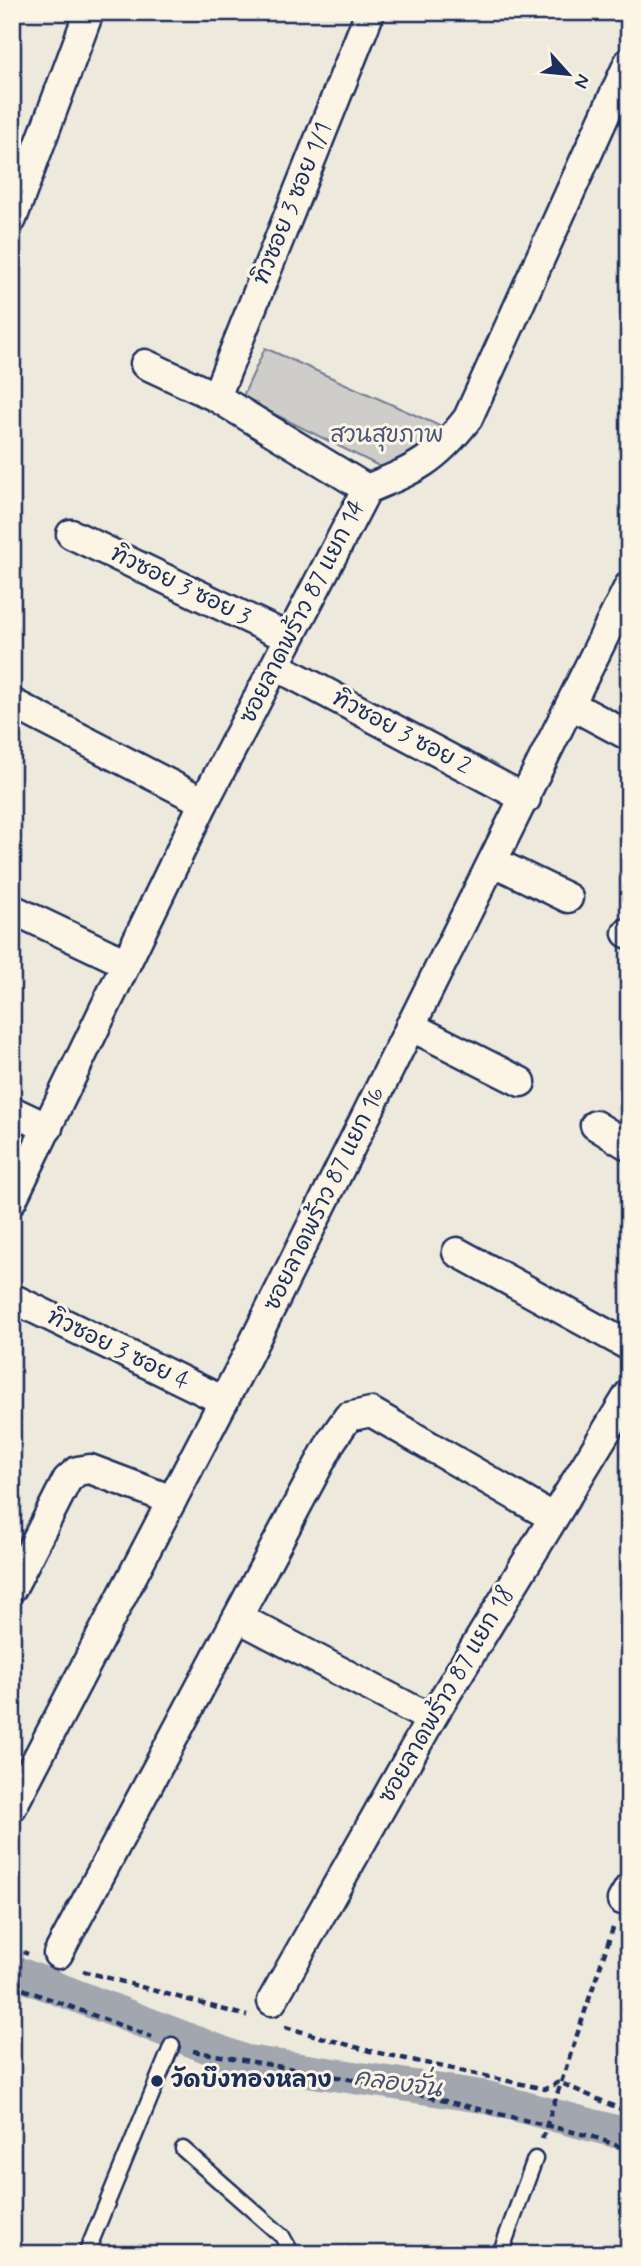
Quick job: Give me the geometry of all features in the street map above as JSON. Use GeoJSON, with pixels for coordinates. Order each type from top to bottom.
{"type":"FeatureCollection","features":[{"type":"Feature","properties":{"kind":"street"},"geometry":{"type":"LineString","coordinates":[[12,219],[89,12]]}},
{"type":"Feature","properties":{"kind":"street","name":"ทิวซอย 3 ซอย 1/1"},"geometry":{"type":"LineString","coordinates":[[216,397],[370,12]]}},
{"type":"Feature","properties":{"kind":"street","name":"ซอยลาดพร้าว 87 แยก 14"},"geometry":{"type":"LineString","coordinates":[[12,1200],[204,802],[367,489],[419,468],[447,446],[468,418],[629,62]]}},
{"type":"Feature","properties":{"kind":"street"},"geometry":{"type":"LineString","coordinates":[[145,364],[216,397],[367,489]]}},
{"type":"Feature","properties":{"kind":"street","name":"ทิวซอย 3 ซอย 3"},"geometry":{"type":"LineString","coordinates":[[71,534],[289,638]]}},
{"type":"Feature","properties":{"kind":"street","name":"ซอยลาดพร้าว 87 แยก 16"},"geometry":{"type":"LineString","coordinates":[[12,1807],[224,1402],[526,799],[629,586]]}},
{"type":"Feature","properties":{"kind":"street","name":"ทิวซอย 3 ซอย 2"},"geometry":{"type":"LineString","coordinates":[[276,666],[526,799]]}},
{"type":"Feature","properties":{"kind":"street"},"geometry":{"type":"LineString","coordinates":[[12,703],[204,802]]}},
{"type":"Feature","properties":{"kind":"street"},"geometry":{"type":"LineString","coordinates":[[572,705],[629,736]]}},
{"type":"Feature","properties":{"kind":"street"},"geometry":{"type":"LineString","coordinates":[[494,862],[568,898]]}},
{"type":"Feature","properties":{"kind":"street"},"geometry":{"type":"LineString","coordinates":[[12,909],[126,963]]}},
{"type":"Feature","properties":{"kind":"street"},"geometry":{"type":"LineString","coordinates":[[410,1026],[522,1082]]}},
{"type":"Feature","properties":{"kind":"street"},"geometry":{"type":"LineString","coordinates":[[12,1111],[48,1128]]}},
{"type":"Feature","properties":{"kind":"street"},"geometry":{"type":"LineString","coordinates":[[595,1125],[629,1146]]}},
{"type":"Feature","properties":{"kind":"street"},"geometry":{"type":"LineString","coordinates":[[457,1252],[629,1346]]}},
{"type":"Feature","properties":{"kind":"street","name":"ทิวซอย 3 ซอย 4"},"geometry":{"type":"LineString","coordinates":[[12,1298],[224,1402]]}},
{"type":"Feature","properties":{"kind":"street","name":"ซอยลาดพร้าว 87 แยก 18"},"geometry":{"type":"LineString","coordinates":[[266,2014],[431,1719],[629,1394]]}},
{"type":"Feature","properties":{"kind":"street"},"geometry":{"type":"LineString","coordinates":[[56,1960],[332,1440],[348,1417],[370,1412],[552,1517]]}},
{"type":"Feature","properties":{"kind":"street"},"geometry":{"type":"LineString","coordinates":[[12,1588],[67,1480],[77,1471],[90,1469],[172,1500]]}},
{"type":"Feature","properties":{"kind":"street"},"geometry":{"type":"LineString","coordinates":[[239,1618],[431,1719]]}},
{"type":"Feature","properties":{"kind":"lane"},"geometry":{"type":"LineString","coordinates":[[86,2254],[172,2045]]}},
{"type":"Feature","properties":{"kind":"lane"},"geometry":{"type":"LineString","coordinates":[[183,2149],[282,2236],[292,2254]]}},
{"type":"Feature","properties":{"kind":"lane"},"geometry":{"type":"LineString","coordinates":[[500,2254],[535,2160]]}},
{"type":"Feature","properties":{"kind":"path"},"geometry":{"type":"LineString","coordinates":[[547,2126],[559,2082],[626,1894]]}},
{"type":"Feature","properties":{"kind":"path"},"geometry":{"type":"LineString","coordinates":[[12,1948],[266,2014],[370,2051],[545,2089],[559,2082]]}},
{"type":"Feature","properties":{"kind":"path"},"geometry":{"type":"LineString","coordinates":[[12,1985],[172,2045],[212,2056],[371,2083],[594,2137],[629,2150]]}},
{"type":"Feature","properties":{"kind":"path"},"geometry":{"type":"LineString","coordinates":[[559,2082],[629,2113]]}},
{"type":"Feature","properties":{"kind":"green space","name":"สวนสุขภาพ"},"geometry":{"type":"Polygon","coordinates":[[[265,348],[442,427],[428,448],[387,470],[242,398],[265,348]]]}},
{"type":"Feature","properties":{"kind":"waterway","name":"คลองจั่น"},"geometry":{"type":"LineString","coordinates":[[12,1971],[244,2061],[485,2097],[629,2135]]}},
{"type":"Feature","properties":{"kind":"place","name":"วัดบึงทองหลาง"},"geometry":{"type":"Point","coordinates":[157,2081]}}]}
